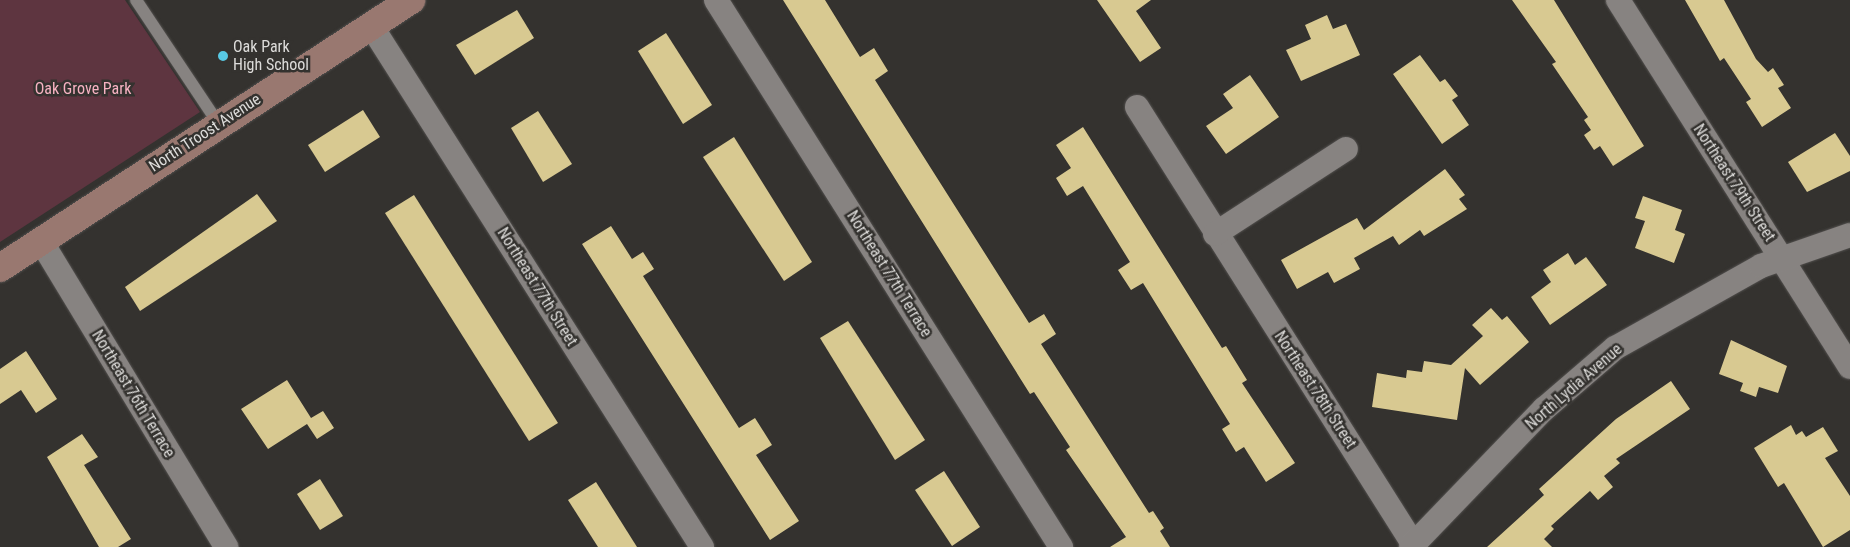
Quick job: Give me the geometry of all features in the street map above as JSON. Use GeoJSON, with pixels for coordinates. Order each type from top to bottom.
{"type":"FeatureCollection","features":[{"type":"Feature","properties":{"kind":"street","name":"North Troost Avenue"},"geometry":{"type":"LineString","coordinates":[[0,268],[218,123],[372,27],[411,0]]}},
{"type":"Feature","properties":{"kind":"street","name":"Northeast 77th Terrace"},"geometry":{"type":"LineString","coordinates":[[716,0],[1061,547]]}},
{"type":"Feature","properties":{"kind":"street","name":"Northeast 79th Street"},"geometry":{"type":"LineString","coordinates":[[1618,0],[1850,367]]}},
{"type":"Feature","properties":{"kind":"street","name":"Northeast 77th Street"},"geometry":{"type":"LineString","coordinates":[[372,27],[702,547]]}},
{"type":"Feature","properties":{"kind":"street","name":"Northeast 78th Street"},"geometry":{"type":"LineString","coordinates":[[1137,107],[1215,234],[1413,546]]}},
{"type":"Feature","properties":{"kind":"street"},"geometry":{"type":"LineString","coordinates":[[1215,234],[1346,149]]}},
{"type":"Feature","properties":{"kind":"street","name":"North Lydia Avenue"},"geometry":{"type":"LineString","coordinates":[[1413,546],[1544,410],[1615,348],[1688,305],[1782,258],[1850,236]]}},
{"type":"Feature","properties":{"kind":"street","name":"Northeast 76th Terrace"},"geometry":{"type":"LineString","coordinates":[[41,241],[226,547]]}},
{"type":"Feature","properties":{"kind":"lane"},"geometry":{"type":"LineString","coordinates":[[136,0],[218,123]]}},
{"type":"Feature","properties":{"kind":"green space","name":"Oak Grove Park"},"geometry":{"type":"Polygon","coordinates":[[[0,0],[125,0],[200,112],[0,242],[0,0]]]}},
{"type":"Feature","properties":{"kind":"building"},"geometry":{"type":"Polygon","coordinates":[[[783,0],[825,0],[860,57],[874,48],[888,71],[875,80],[1029,323],[1044,314],[1056,334],[1041,344],[1149,513],[1153,511],[1164,528],[1160,531],[1170,547],[1110,547],[1126,537],[1066,450],[1070,447],[1034,392],[1030,394],[783,0]]]}},
{"type":"Feature","properties":{"kind":"building"},"geometry":{"type":"Polygon","coordinates":[[[1097,0],[1151,0],[1136,11],[1161,48],[1140,62],[1097,0]]]}},
{"type":"Feature","properties":{"kind":"building"},"geometry":{"type":"Polygon","coordinates":[[[1512,0],[1554,0],[1644,146],[1613,166],[1600,146],[1594,150],[1584,135],[1591,130],[1584,120],[1588,117],[1552,64],[1556,62],[1512,0]]]}},
{"type":"Feature","properties":{"kind":"building"},"geometry":{"type":"Polygon","coordinates":[[[1685,0],[1724,0],[1756,59],[1768,72],[1773,68],[1784,85],[1778,88],[1791,108],[1762,127],[1746,102],[1751,99],[1724,58],[1720,61],[1685,0]]]}},
{"type":"Feature","properties":{"kind":"building"},"geometry":{"type":"Polygon","coordinates":[[[517,10],[534,38],[475,75],[456,45],[517,10]]]}},
{"type":"Feature","properties":{"kind":"building"},"geometry":{"type":"Polygon","coordinates":[[[1327,15],[1333,29],[1346,24],[1360,55],[1301,81],[1286,50],[1311,39],[1305,25],[1327,15]]]}},
{"type":"Feature","properties":{"kind":"building"},"geometry":{"type":"Polygon","coordinates":[[[666,33],[712,105],[683,124],[638,51],[666,33]]]}},
{"type":"Feature","properties":{"kind":"building"},"geometry":{"type":"Polygon","coordinates":[[[1420,55],[1440,82],[1445,79],[1458,96],[1452,100],[1469,125],[1442,144],[1393,74],[1420,55]]]}},
{"type":"Feature","properties":{"kind":"building"},"geometry":{"type":"Polygon","coordinates":[[[1250,75],[1279,117],[1226,154],[1206,126],[1233,108],[1223,94],[1250,75]]]}},
{"type":"Feature","properties":{"kind":"building"},"geometry":{"type":"Polygon","coordinates":[[[363,110],[380,137],[325,172],[308,145],[363,110]]]}},
{"type":"Feature","properties":{"kind":"building"},"geometry":{"type":"Polygon","coordinates":[[[538,111],[572,164],[543,182],[511,128],[538,111]]]}},
{"type":"Feature","properties":{"kind":"building"},"geometry":{"type":"Polygon","coordinates":[[[1083,127],[1222,348],[1226,346],[1247,380],[1242,383],[1295,463],[1266,482],[1244,447],[1236,452],[1222,429],[1230,424],[1143,283],[1131,290],[1118,270],[1130,262],[1083,186],[1067,196],[1056,178],[1071,168],[1056,145],[1083,127]]]}},
{"type":"Feature","properties":{"kind":"building"},"geometry":{"type":"Polygon","coordinates":[[[1835,133],[1850,156],[1850,171],[1807,192],[1788,162],[1835,133]]]}},
{"type":"Feature","properties":{"kind":"building"},"geometry":{"type":"Polygon","coordinates":[[[734,137],[812,262],[784,281],[703,157],[734,137]]]}},
{"type":"Feature","properties":{"kind":"building"},"geometry":{"type":"Polygon","coordinates":[[[1445,169],[1465,195],[1459,199],[1467,209],[1424,236],[1420,230],[1399,245],[1393,236],[1354,258],[1360,269],[1334,283],[1328,272],[1297,289],[1281,260],[1357,218],[1364,230],[1445,169]]]}},
{"type":"Feature","properties":{"kind":"building"},"geometry":{"type":"Polygon","coordinates":[[[257,194],[277,221],[140,311],[125,287],[257,194]]]}},
{"type":"Feature","properties":{"kind":"building"},"geometry":{"type":"Polygon","coordinates":[[[414,195],[558,423],[529,441],[385,213],[414,195]]]}},
{"type":"Feature","properties":{"kind":"building"},"geometry":{"type":"Polygon","coordinates":[[[1643,196],[1682,210],[1675,230],[1685,234],[1674,263],[1635,248],[1645,221],[1635,218],[1643,196]]]}},
{"type":"Feature","properties":{"kind":"building"},"geometry":{"type":"Polygon","coordinates":[[[611,226],[632,259],[643,252],[654,269],[643,276],[739,428],[755,418],[772,445],[756,455],[799,521],[770,540],[582,244],[611,226]]]}},
{"type":"Feature","properties":{"kind":"building"},"geometry":{"type":"Polygon","coordinates":[[[1568,253],[1575,265],[1586,257],[1607,285],[1550,325],[1531,297],[1551,282],[1543,270],[1568,253]]]}},
{"type":"Feature","properties":{"kind":"building"},"geometry":{"type":"Polygon","coordinates":[[[1491,308],[1502,320],[1507,316],[1529,342],[1480,385],[1465,368],[1457,420],[1372,407],[1377,373],[1406,378],[1407,370],[1422,372],[1424,361],[1451,365],[1483,336],[1472,325],[1491,308]]]}},
{"type":"Feature","properties":{"kind":"building"},"geometry":{"type":"Polygon","coordinates":[[[848,321],[925,440],[895,460],[820,338],[848,321]]]}},
{"type":"Feature","properties":{"kind":"building"},"geometry":{"type":"Polygon","coordinates":[[[1731,340],[1787,366],[1778,393],[1759,387],[1756,397],[1740,391],[1743,383],[1719,374],[1731,340]]]}},
{"type":"Feature","properties":{"kind":"building"},"geometry":{"type":"Polygon","coordinates":[[[26,351],[57,399],[36,413],[21,390],[0,404],[0,369],[26,351]]]}},
{"type":"Feature","properties":{"kind":"building"},"geometry":{"type":"Polygon","coordinates":[[[287,380],[311,418],[323,411],[334,428],[317,439],[307,424],[268,449],[241,409],[287,380]]]}},
{"type":"Feature","properties":{"kind":"building"},"geometry":{"type":"Polygon","coordinates":[[[1671,381],[1690,409],[1616,459],[1620,463],[1604,476],[1613,487],[1598,500],[1590,491],[1551,526],[1554,529],[1544,539],[1552,547],[1487,547],[1544,495],[1539,489],[1616,419],[1671,381]]]}},
{"type":"Feature","properties":{"kind":"building"},"geometry":{"type":"Polygon","coordinates":[[[1791,425],[1796,435],[1802,431],[1806,437],[1823,427],[1838,451],[1825,458],[1850,496],[1850,530],[1823,547],[1784,483],[1778,487],[1754,448],[1791,425]]]}},
{"type":"Feature","properties":{"kind":"building"},"geometry":{"type":"Polygon","coordinates":[[[82,434],[98,457],[84,465],[131,539],[118,547],[99,547],[47,457],[82,434]]]}},
{"type":"Feature","properties":{"kind":"building"},"geometry":{"type":"Polygon","coordinates":[[[944,471],[980,527],[952,546],[915,490],[944,471]]]}},
{"type":"Feature","properties":{"kind":"building"},"geometry":{"type":"Polygon","coordinates":[[[320,479],[343,516],[320,530],[297,494],[320,479]]]}},
{"type":"Feature","properties":{"kind":"building"},"geometry":{"type":"Polygon","coordinates":[[[596,482],[637,547],[598,547],[568,500],[596,482]]]}},
{"type":"Feature","properties":{"kind":"place","name":"Oak Park High School"},"geometry":{"type":"Point","coordinates":[223,56]}}]}
